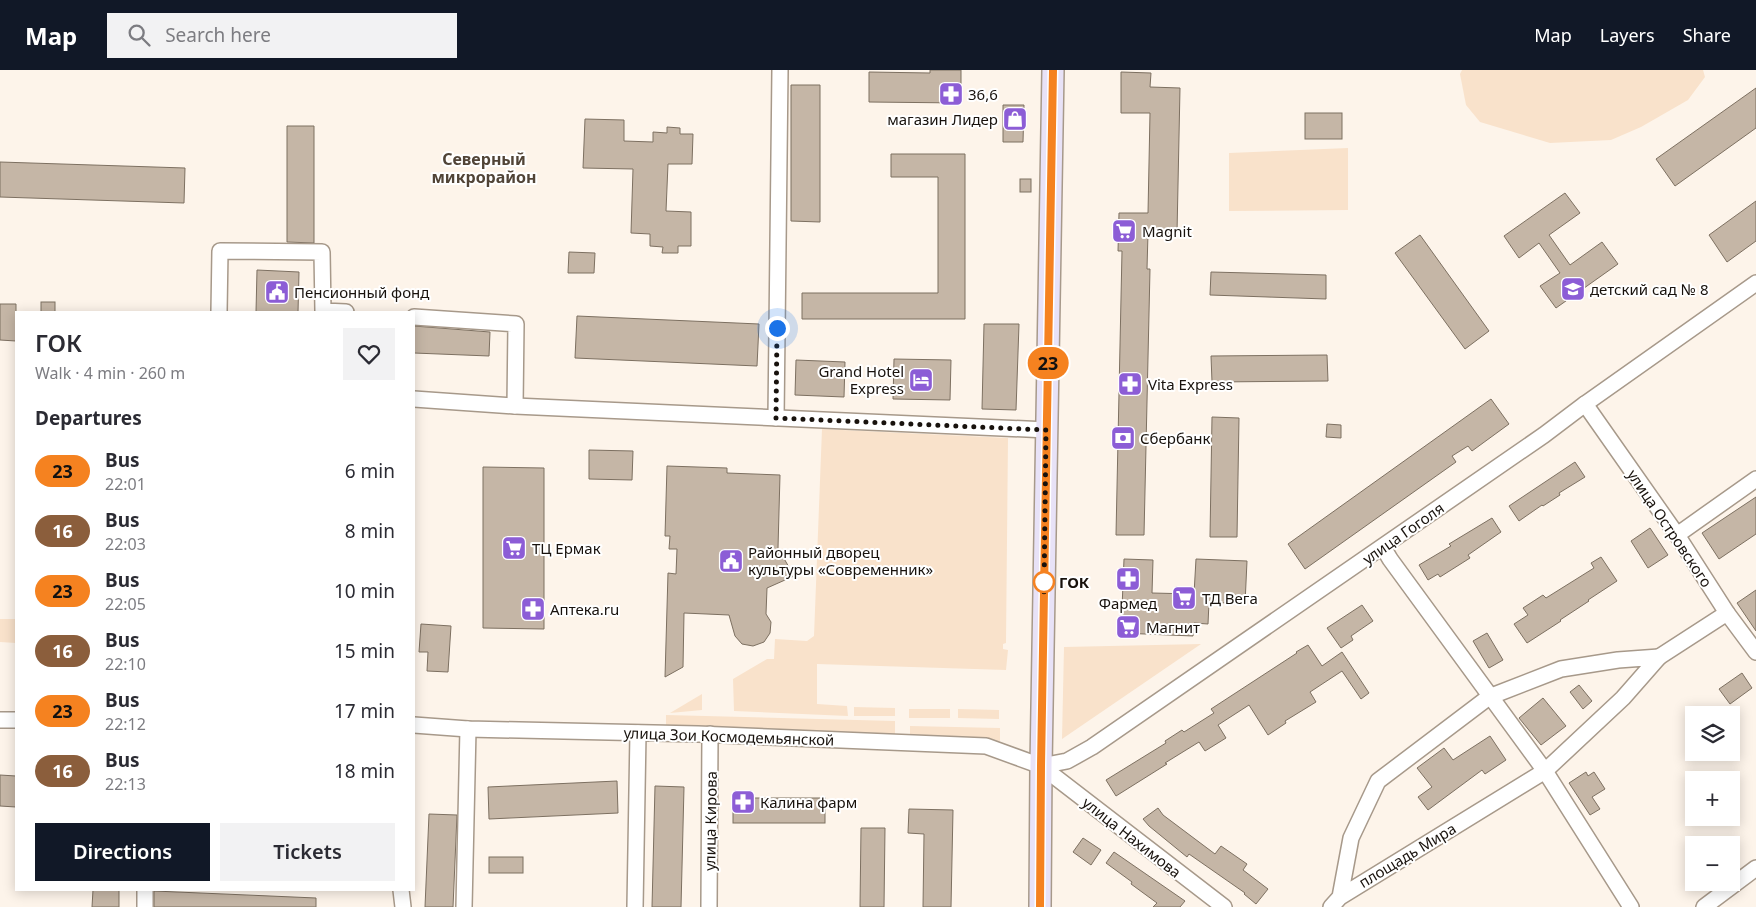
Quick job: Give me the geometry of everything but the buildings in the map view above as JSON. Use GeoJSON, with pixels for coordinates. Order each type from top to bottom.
{"type":"FeatureCollection","features":[{"type":"Feature","properties":{"kind":"street"},"geometry":{"type":"LineString","coordinates":[[776,418],[780,70]]}},
{"type":"Feature","properties":{"kind":"street"},"geometry":{"type":"LineString","coordinates":[[1040,907],[1053,70]]}},
{"type":"Feature","properties":{"kind":"street"},"geometry":{"type":"LineString","coordinates":[[219,311],[220,251],[322,252],[323,311]]}},
{"type":"Feature","properties":{"kind":"street","name":"улица Гоголя"},"geometry":{"type":"LineString","coordinates":[[1041,766],[1067,761],[1092,748],[1544,435],[1756,283]]}},
{"type":"Feature","properties":{"kind":"street"},"geometry":{"type":"LineString","coordinates":[[415,317],[516,324],[515,406]]}},
{"type":"Feature","properties":{"kind":"street"},"geometry":{"type":"LineString","coordinates":[[415,399],[515,406],[1046,430]]}},
{"type":"Feature","properties":{"kind":"street","name":"улица Островского"},"geometry":{"type":"LineString","coordinates":[[1585,404],[1677,535],[1726,613],[1754,644]]}},
{"type":"Feature","properties":{"kind":"street"},"geometry":{"type":"LineString","coordinates":[[1677,535],[1756,479]]}},
{"type":"Feature","properties":{"kind":"street"},"geometry":{"type":"LineString","coordinates":[[1383,547],[1489,697],[1545,771],[1631,907]]}},
{"type":"Feature","properties":{"kind":"street"},"geometry":{"type":"LineString","coordinates":[[1660,657],[1726,613]]}},
{"type":"Feature","properties":{"kind":"street","name":"площадь Мира"},"geometry":{"type":"LineString","coordinates":[[1335,902],[1351,838],[1378,781],[1489,697],[1561,669],[1618,660],[1660,657]]}},
{"type":"Feature","properties":{"kind":"street","name":"площадь Мира"},"geometry":{"type":"LineString","coordinates":[[1335,902],[1545,771],[1623,698],[1660,657]]}},
{"type":"Feature","properties":{"kind":"street"},"geometry":{"type":"LineString","coordinates":[[0,720],[15,720]]}},
{"type":"Feature","properties":{"kind":"street","name":"улица Зои Космодемьянской"},"geometry":{"type":"LineString","coordinates":[[415,725],[468,729],[710,734],[986,746],[1041,766]]}},
{"type":"Feature","properties":{"kind":"street"},"geometry":{"type":"LineString","coordinates":[[464,907],[468,729]]}},
{"type":"Feature","properties":{"kind":"street"},"geometry":{"type":"LineString","coordinates":[[635,907],[638,733]]}},
{"type":"Feature","properties":{"kind":"street","name":"улица Кирова"},"geometry":{"type":"LineString","coordinates":[[709,907],[710,734]]}},
{"type":"Feature","properties":{"kind":"street","name":"улица Нахимова"},"geometry":{"type":"LineString","coordinates":[[1041,766],[1224,907]]}},
{"type":"Feature","properties":{"kind":"street"},"geometry":{"type":"LineString","coordinates":[[1704,907],[1756,868]]}},
{"type":"Feature","properties":{"kind":"street"},"geometry":{"type":"LineString","coordinates":[[145,891],[145,907]]}},
{"type":"Feature","properties":{"kind":"street"},"geometry":{"type":"LineString","coordinates":[[401,891],[403,907]]}},
{"type":"Feature","properties":{"kind":"shaded area"},"geometry":{"type":"Polygon","coordinates":[[[1462,70],[1703,70],[1705,77],[1688,100],[1641,127],[1611,140],[1550,143],[1480,122],[1466,105],[1460,74],[1462,70]]]}},
{"type":"Feature","properties":{"kind":"shaded area"},"geometry":{"type":"Polygon","coordinates":[[[1348,148],[1348,210],[1229,211],[1229,153],[1348,148]]]}},
{"type":"Feature","properties":{"kind":"shaded area"},"geometry":{"type":"Polygon","coordinates":[[[822,429],[1008,438],[1006,643],[1003,644],[1003,649],[1008,650],[1006,670],[817,664],[817,704],[847,706],[848,716],[734,711],[733,679],[767,659],[774,659],[775,639],[807,641],[814,636],[822,429]]]}},
{"type":"Feature","properties":{"kind":"shaded area"},"geometry":{"type":"Polygon","coordinates":[[[0,619],[15,619],[15,643],[0,642],[0,619]]]}},
{"type":"Feature","properties":{"kind":"shaded area"},"geometry":{"type":"Polygon","coordinates":[[[1201,644],[1062,739],[1064,647],[1201,644]]]}},
{"type":"Feature","properties":{"kind":"shaded area"},"geometry":{"type":"Polygon","coordinates":[[[702,694],[702,710],[670,713],[702,694]]]}},
{"type":"Feature","properties":{"kind":"shaded area"},"geometry":{"type":"Polygon","coordinates":[[[854,707],[895,708],[895,716],[854,716],[854,707]]]}},
{"type":"Feature","properties":{"kind":"shaded area"},"geometry":{"type":"Polygon","coordinates":[[[909,709],[950,709],[950,718],[909,718],[909,709]]]}},
{"type":"Feature","properties":{"kind":"shaded area"},"geometry":{"type":"Polygon","coordinates":[[[958,709],[999,710],[999,719],[958,718],[958,709]]]}},
{"type":"Feature","properties":{"kind":"shaded area"},"geometry":{"type":"Polygon","coordinates":[[[666,715],[895,721],[895,737],[666,731],[666,715]]]}},
{"type":"Feature","properties":{"kind":"shaded area"},"geometry":{"type":"Polygon","coordinates":[[[910,726],[1000,728],[1000,741],[910,739],[910,726]]]}},
{"type":"Feature","properties":{"kind":"bus line","name":"23"},"geometry":{"type":"LineString","coordinates":[[1040,907],[1053,70]]}},
{"type":"Feature","properties":{"kind":"place","name":"36,6"},"geometry":{"type":"Point","coordinates":[951,94]}},
{"type":"Feature","properties":{"kind":"place","name":"магазин Лидер"},"geometry":{"type":"Point","coordinates":[1015,119]}},
{"type":"Feature","properties":{"kind":"place","name":"Magnit"},"geometry":{"type":"Point","coordinates":[1124,231]}},
{"type":"Feature","properties":{"kind":"place","name":"детский сад № 8"},"geometry":{"type":"Point","coordinates":[1573,289]}},
{"type":"Feature","properties":{"kind":"place","name":"Пенсионный фонд"},"geometry":{"type":"Point","coordinates":[277,292]}},
{"type":"Feature","properties":{"kind":"place","name":"Grand Hotel Express"},"geometry":{"type":"Point","coordinates":[921,380]}},
{"type":"Feature","properties":{"kind":"place","name":"Vita Express"},"geometry":{"type":"Point","coordinates":[1130,384]}},
{"type":"Feature","properties":{"kind":"place","name":"Сбербанк"},"geometry":{"type":"Point","coordinates":[1123,438]}},
{"type":"Feature","properties":{"kind":"place","name":"ТЦ Ермак"},"geometry":{"type":"Point","coordinates":[514,548]}},
{"type":"Feature","properties":{"kind":"place","name":"Районный дворец культуры «Современник»"},"geometry":{"type":"Point","coordinates":[731,561]}},
{"type":"Feature","properties":{"kind":"place","name":"Фармед"},"geometry":{"type":"Point","coordinates":[1128,579]}},
{"type":"Feature","properties":{"kind":"place","name":"ГОК"},"geometry":{"type":"Point","coordinates":[1044,582]}},
{"type":"Feature","properties":{"kind":"place","name":"ТД Вега"},"geometry":{"type":"Point","coordinates":[1184,598]}},
{"type":"Feature","properties":{"kind":"place","name":"Аптека.ru"},"geometry":{"type":"Point","coordinates":[533,609]}},
{"type":"Feature","properties":{"kind":"place","name":"Магнит"},"geometry":{"type":"Point","coordinates":[1128,627]}},
{"type":"Feature","properties":{"kind":"place","name":"Калина фарм"},"geometry":{"type":"Point","coordinates":[743,802]}},
{"type":"Feature","properties":{"kind":"district","name":"Северный микрорайон"},"geometry":{"type":"Point","coordinates":[484,168]}},
{"type":"Feature","properties":{"kind":"route"},"geometry":{"type":"LineString","coordinates":[[777,328],[776,418],[1046,430],[1044,592],[1044,582]]}}]}
